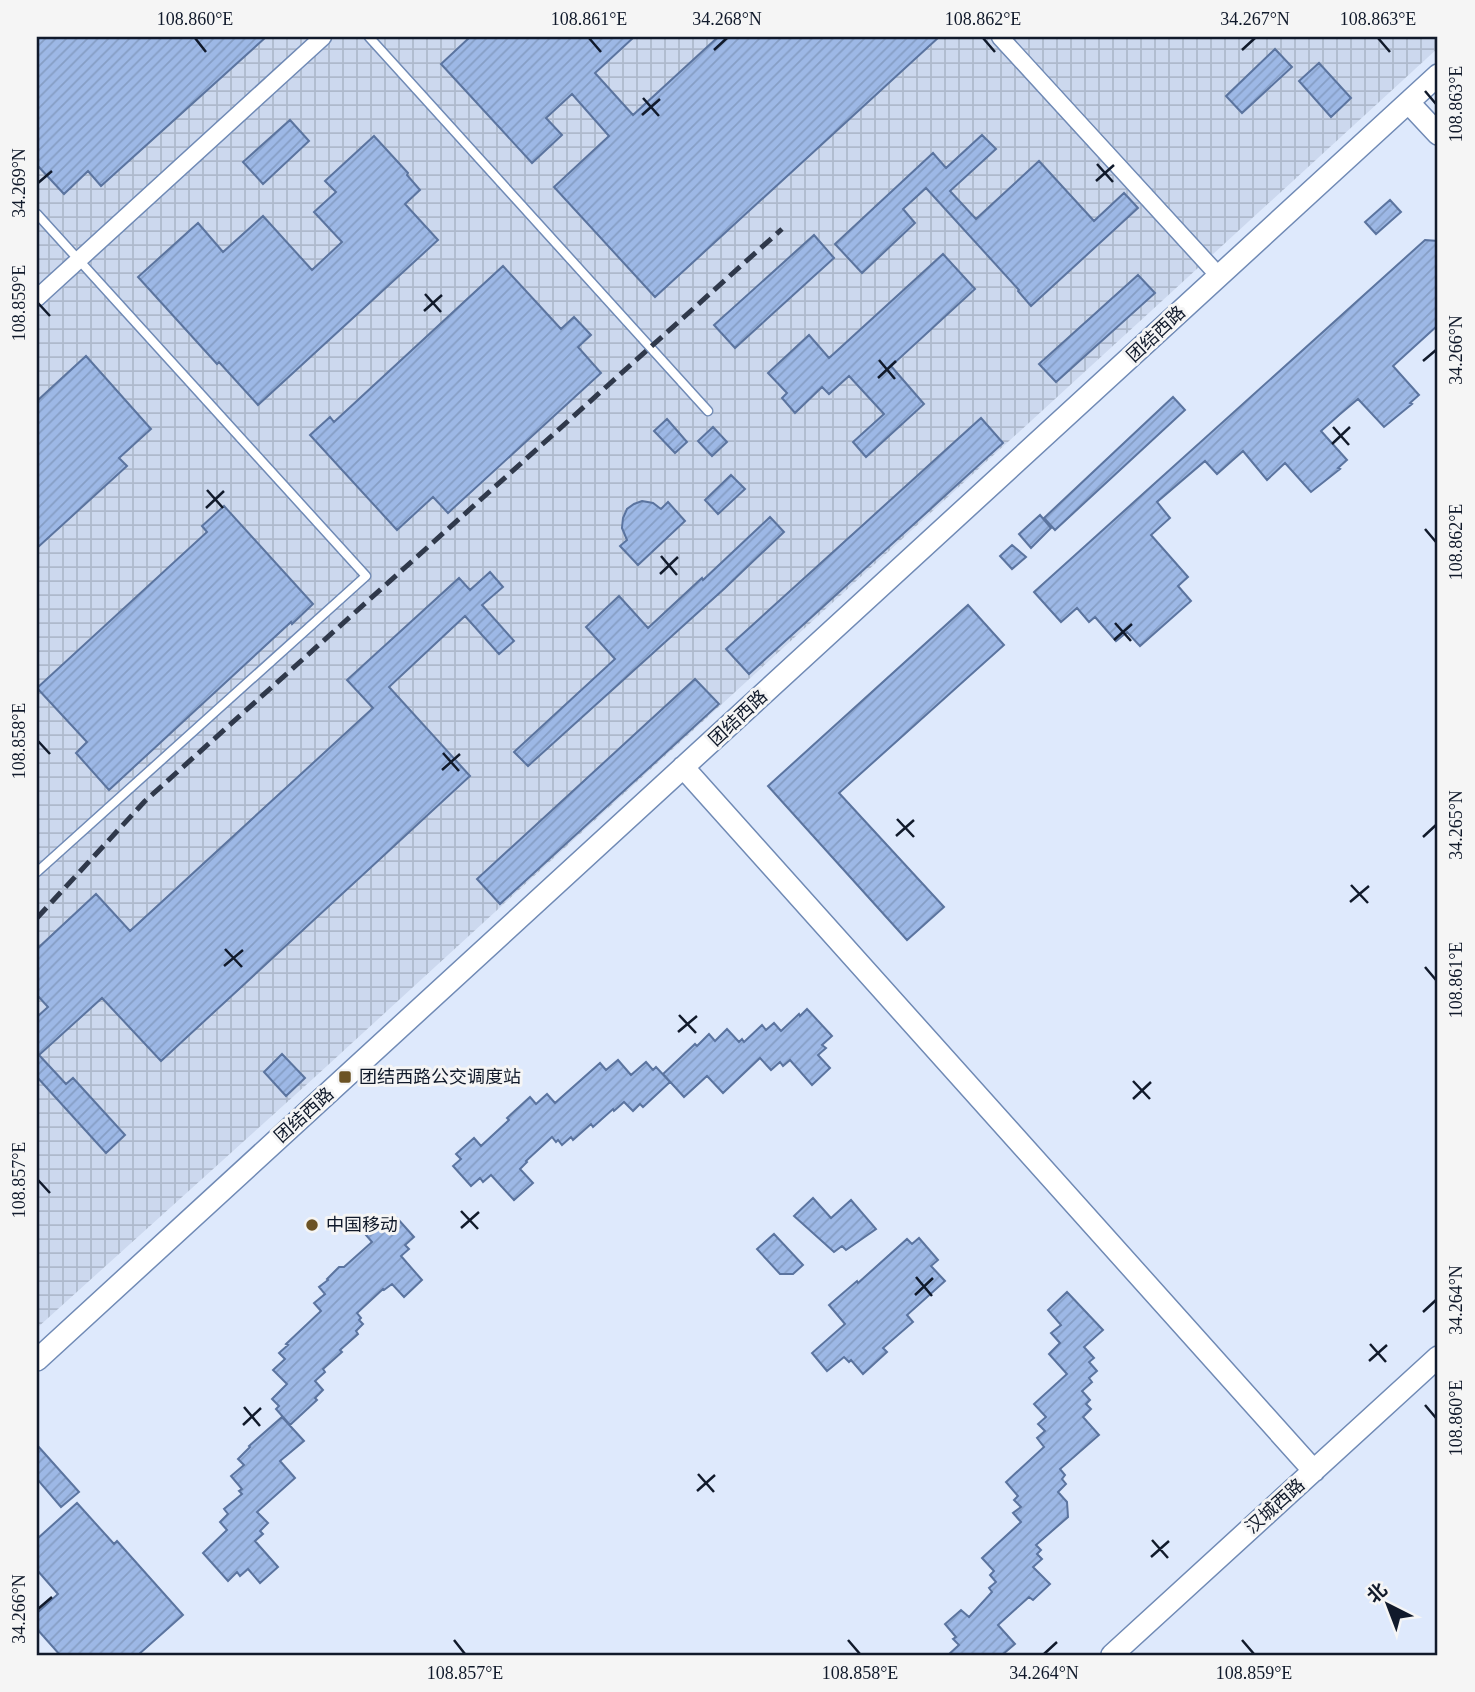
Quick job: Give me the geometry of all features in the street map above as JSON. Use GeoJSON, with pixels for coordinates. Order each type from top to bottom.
{"type":"FeatureCollection","features":[{"type":"Feature","properties":{"kind":"street"},"geometry":{"type":"LineString","coordinates":[[37,298],[323,37]]}},
{"type":"Feature","properties":{"kind":"street"},"geometry":{"type":"LineString","coordinates":[[1000,37],[1219,276]]}},
{"type":"Feature","properties":{"kind":"street","name":"团结西路"},"geometry":{"type":"LineString","coordinates":[[37,1360],[1438,75]]}},
{"type":"Feature","properties":{"kind":"street"},"geometry":{"type":"LineString","coordinates":[[1409,103],[1438,134]]}},
{"type":"Feature","properties":{"kind":"street"},"geometry":{"type":"LineString","coordinates":[[683,767],[1314,1471]]}},
{"type":"Feature","properties":{"kind":"street","name":"汉城西路"},"geometry":{"type":"LineString","coordinates":[[1112,1655],[1438,1357]]}},
{"type":"Feature","properties":{"kind":"lane"},"geometry":{"type":"LineString","coordinates":[[369,37],[708,411]]}},
{"type":"Feature","properties":{"kind":"lane"},"geometry":{"type":"LineString","coordinates":[[37,214],[366,576],[37,872]]}},
{"type":"Feature","properties":{"kind":"shaded area"},"geometry":{"type":"Polygon","coordinates":[[[37,37],[1438,37],[1438,48],[316,1076],[37,1328],[37,37]]]}},
{"type":"Feature","properties":{"kind":"building"},"geometry":{"type":"Polygon","coordinates":[[[37,37],[266,37],[101,186],[88,171],[64,194],[37,165],[37,37]]]}},
{"type":"Feature","properties":{"kind":"building"},"geometry":{"type":"Polygon","coordinates":[[[470,37],[634,37],[595,73],[633,115],[718,37],[939,37],[655,297],[554,187],[609,136],[572,94],[546,118],[562,135],[532,163],[441,64],[470,37]]]}},
{"type":"Feature","properties":{"kind":"building"},"geometry":{"type":"Polygon","coordinates":[[[1275,49],[1292,67],[1242,113],[1226,96],[1275,49]]]}},
{"type":"Feature","properties":{"kind":"building"},"geometry":{"type":"Polygon","coordinates":[[[1319,63],[1351,98],[1331,117],[1299,81],[1319,63]]]}},
{"type":"Feature","properties":{"kind":"building"},"geometry":{"type":"Polygon","coordinates":[[[290,120],[309,141],[263,184],[243,162],[290,120]]]}},
{"type":"Feature","properties":{"kind":"building"},"geometry":{"type":"Polygon","coordinates":[[[982,135],[996,149],[950,191],[976,219],[1039,161],[1094,221],[1124,193],[1138,208],[1031,306],[926,188],[903,209],[915,223],[862,273],[835,244],[933,153],[946,168],[982,135]]]}},
{"type":"Feature","properties":{"kind":"building"},"geometry":{"type":"Polygon","coordinates":[[[374,136],[420,190],[405,204],[438,240],[258,405],[138,277],[198,223],[223,252],[263,216],[312,270],[342,242],[314,212],[336,192],[325,181],[374,136]]]}},
{"type":"Feature","properties":{"kind":"building"},"geometry":{"type":"Polygon","coordinates":[[[1390,200],[1401,212],[1376,234],[1365,222],[1390,200]]]}},
{"type":"Feature","properties":{"kind":"building"},"geometry":{"type":"Polygon","coordinates":[[[814,235],[834,258],[735,348],[714,325],[814,235]]]}},
{"type":"Feature","properties":{"kind":"building"},"geometry":{"type":"Polygon","coordinates":[[[1425,240],[1438,241],[1438,325],[1393,366],[1419,395],[1410,403],[1412,404],[1384,427],[1358,399],[1339,415],[1321,431],[1347,460],[1311,492],[1285,463],[1267,480],[1243,451],[1217,474],[1205,461],[1157,502],[1170,518],[1151,535],[1188,577],[1178,586],[1191,601],[1140,646],[1127,632],[1116,641],[1095,617],[1089,622],[1077,608],[1061,622],[1034,592],[1425,240]]]}},
{"type":"Feature","properties":{"kind":"building"},"geometry":{"type":"Polygon","coordinates":[[[943,254],[975,289],[891,366],[924,404],[866,457],[853,442],[884,414],[849,376],[829,394],[822,387],[795,413],[782,398],[787,393],[768,373],[809,335],[829,358],[943,254]]]}},
{"type":"Feature","properties":{"kind":"building"},"geometry":{"type":"Polygon","coordinates":[[[503,266],[561,329],[574,317],[591,335],[578,347],[601,373],[448,513],[433,497],[397,530],[310,435],[330,417],[334,422],[503,266]]]}},
{"type":"Feature","properties":{"kind":"building"},"geometry":{"type":"Polygon","coordinates":[[[1138,275],[1155,293],[1056,382],[1039,364],[1138,275]]]}},
{"type":"Feature","properties":{"kind":"building"},"geometry":{"type":"Polygon","coordinates":[[[86,356],[151,429],[119,458],[127,466],[37,548],[37,401],[86,356]]]}},
{"type":"Feature","properties":{"kind":"building"},"geometry":{"type":"Polygon","coordinates":[[[1173,397],[1185,410],[1055,530],[1044,518],[1173,397]]]}},
{"type":"Feature","properties":{"kind":"building"},"geometry":{"type":"Polygon","coordinates":[[[981,418],[1003,443],[749,674],[726,649],[981,418]]]}},
{"type":"Feature","properties":{"kind":"building"},"geometry":{"type":"Polygon","coordinates":[[[667,419],[687,442],[675,453],[654,431],[667,419]]]}},
{"type":"Feature","properties":{"kind":"building"},"geometry":{"type":"Polygon","coordinates":[[[713,427],[727,442],[712,456],[698,441],[713,427]]]}},
{"type":"Feature","properties":{"kind":"building"},"geometry":{"type":"Polygon","coordinates":[[[731,475],[745,489],[718,514],[705,500],[731,475]]]}},
{"type":"Feature","properties":{"kind":"building"},"geometry":{"type":"Polygon","coordinates":[[[642,501],[653,503],[661,509],[668,502],[685,521],[638,565],[620,546],[627,540],[622,528],[627,509],[642,501]]]}},
{"type":"Feature","properties":{"kind":"building"},"geometry":{"type":"Polygon","coordinates":[[[224,506],[313,604],[109,790],[76,753],[87,742],[37,688],[207,532],[202,526],[224,506]]]}},
{"type":"Feature","properties":{"kind":"building"},"geometry":{"type":"Polygon","coordinates":[[[1040,515],[1051,528],[1031,548],[1019,534],[1040,515]]]}},
{"type":"Feature","properties":{"kind":"building"},"geometry":{"type":"Polygon","coordinates":[[[770,517],[784,532],[725,588],[528,766],[514,752],[615,659],[586,627],[619,596],[648,628],[770,517]]]}},
{"type":"Feature","properties":{"kind":"building"},"geometry":{"type":"Polygon","coordinates":[[[1012,545],[1026,557],[1012,569],[1000,556],[1012,545]]]}},
{"type":"Feature","properties":{"kind":"building"},"geometry":{"type":"Polygon","coordinates":[[[490,572],[503,587],[482,605],[514,641],[499,654],[465,616],[389,687],[470,776],[161,1061],[102,998],[39,1055],[66,1084],[73,1078],[125,1135],[106,1153],[37,1077],[37,1017],[48,1007],[37,995],[37,949],[96,894],[130,931],[373,708],[347,680],[459,578],[470,590],[490,572]]]}},
{"type":"Feature","properties":{"kind":"building"},"geometry":{"type":"Polygon","coordinates":[[[968,605],[1004,645],[839,793],[944,907],[907,940],[768,786],[968,605]]]}},
{"type":"Feature","properties":{"kind":"building"},"geometry":{"type":"Polygon","coordinates":[[[695,679],[719,704],[500,904],[477,879],[695,679]]]}},
{"type":"Feature","properties":{"kind":"building"},"geometry":{"type":"Polygon","coordinates":[[[807,1009],[832,1036],[822,1045],[826,1048],[818,1055],[830,1068],[812,1085],[790,1060],[783,1066],[780,1062],[771,1070],[760,1058],[723,1093],[707,1076],[684,1097],[663,1074],[709,1034],[715,1041],[727,1029],[739,1042],[742,1039],[744,1042],[762,1025],[766,1030],[774,1023],[781,1031],[807,1009]]]}},
{"type":"Feature","properties":{"kind":"building"},"geometry":{"type":"Polygon","coordinates":[[[282,1054],[305,1078],[286,1096],[264,1072],[282,1054]]]}},
{"type":"Feature","properties":{"kind":"building"},"geometry":{"type":"Polygon","coordinates":[[[618,1060],[631,1075],[646,1062],[653,1070],[656,1067],[670,1082],[643,1107],[640,1104],[633,1111],[624,1102],[573,1140],[571,1137],[562,1145],[552,1137],[520,1169],[533,1183],[514,1200],[491,1175],[483,1182],[480,1178],[471,1186],[453,1166],[461,1159],[456,1154],[474,1138],[481,1146],[530,1097],[536,1104],[547,1094],[555,1103],[600,1063],[606,1070],[618,1060]]]}},
{"type":"Feature","properties":{"kind":"building"},"geometry":{"type":"Polygon","coordinates":[[[813,1198],[831,1218],[851,1200],[876,1229],[846,1250],[842,1246],[834,1252],[794,1216],[813,1198]]]}},
{"type":"Feature","properties":{"kind":"building"},"geometry":{"type":"Polygon","coordinates":[[[397,1218],[414,1237],[405,1245],[409,1249],[401,1256],[422,1280],[404,1297],[392,1284],[357,1313],[363,1324],[356,1331],[358,1334],[323,1369],[325,1372],[315,1381],[323,1390],[315,1398],[317,1400],[290,1425],[276,1409],[279,1406],[272,1399],[287,1384],[273,1370],[285,1359],[279,1353],[321,1311],[314,1303],[325,1294],[319,1287],[339,1267],[344,1267],[372,1242],[366,1235],[383,1220],[388,1225],[397,1218]]]}},
{"type":"Feature","properties":{"kind":"building"},"geometry":{"type":"Polygon","coordinates":[[[774,1234],[803,1265],[793,1274],[780,1274],[757,1249],[774,1234]]]}},
{"type":"Feature","properties":{"kind":"building"},"geometry":{"type":"Polygon","coordinates":[[[919,1238],[938,1260],[931,1266],[945,1281],[907,1315],[913,1322],[883,1348],[887,1352],[863,1374],[851,1360],[849,1362],[844,1357],[827,1371],[812,1353],[845,1324],[829,1305],[907,1239],[912,1244],[919,1238]]]}},
{"type":"Feature","properties":{"kind":"building"},"geometry":{"type":"Polygon","coordinates":[[[1067,1292],[1103,1330],[1084,1347],[1094,1358],[1089,1362],[1097,1371],[1089,1378],[1092,1382],[1082,1391],[1090,1400],[1086,1404],[1091,1409],[1083,1417],[1099,1435],[1060,1469],[1065,1475],[1062,1479],[1066,1484],[1058,1492],[1067,1502],[1068,1517],[1036,1545],[1041,1550],[1037,1554],[1042,1559],[1033,1567],[1050,1584],[1033,1600],[1029,1597],[998,1625],[1015,1644],[1002,1655],[948,1655],[959,1645],[945,1624],[961,1610],[969,1617],[992,1592],[989,1588],[996,1582],[990,1575],[994,1571],[982,1558],[1021,1522],[1013,1513],[1021,1507],[1014,1500],[1018,1496],[1006,1482],[1044,1447],[1037,1438],[1045,1431],[1038,1424],[1046,1417],[1034,1404],[1067,1374],[1049,1354],[1060,1343],[1051,1333],[1061,1325],[1048,1310],[1067,1292]]]}},
{"type":"Feature","properties":{"kind":"building"},"geometry":{"type":"Polygon","coordinates":[[[282,1417],[304,1441],[280,1461],[295,1478],[257,1512],[268,1523],[260,1531],[263,1534],[255,1541],[278,1567],[260,1583],[248,1569],[240,1576],[237,1572],[228,1581],[203,1553],[227,1530],[220,1522],[228,1514],[224,1509],[242,1494],[239,1491],[242,1489],[231,1476],[244,1465],[238,1459],[282,1417]]]}},
{"type":"Feature","properties":{"kind":"building"},"geometry":{"type":"Polygon","coordinates":[[[37,1445],[79,1492],[61,1507],[37,1479],[37,1445]]]}},
{"type":"Feature","properties":{"kind":"building"},"geometry":{"type":"Polygon","coordinates":[[[77,1503],[114,1544],[117,1541],[183,1615],[138,1655],[60,1655],[37,1629],[37,1613],[58,1594],[37,1570],[37,1539],[77,1503]]]}},
{"type":"Feature","properties":{"kind":"railway"},"geometry":{"type":"LineString","coordinates":[[37,918],[145,801],[782,229]]}},
{"type":"Feature","properties":{"kind":"place","name":"团结西路公交调度站"},"geometry":{"type":"Point","coordinates":[345,1077]}},
{"type":"Feature","properties":{"kind":"place","name":"中国移动"},"geometry":{"type":"Point","coordinates":[312,1225]}}]}
